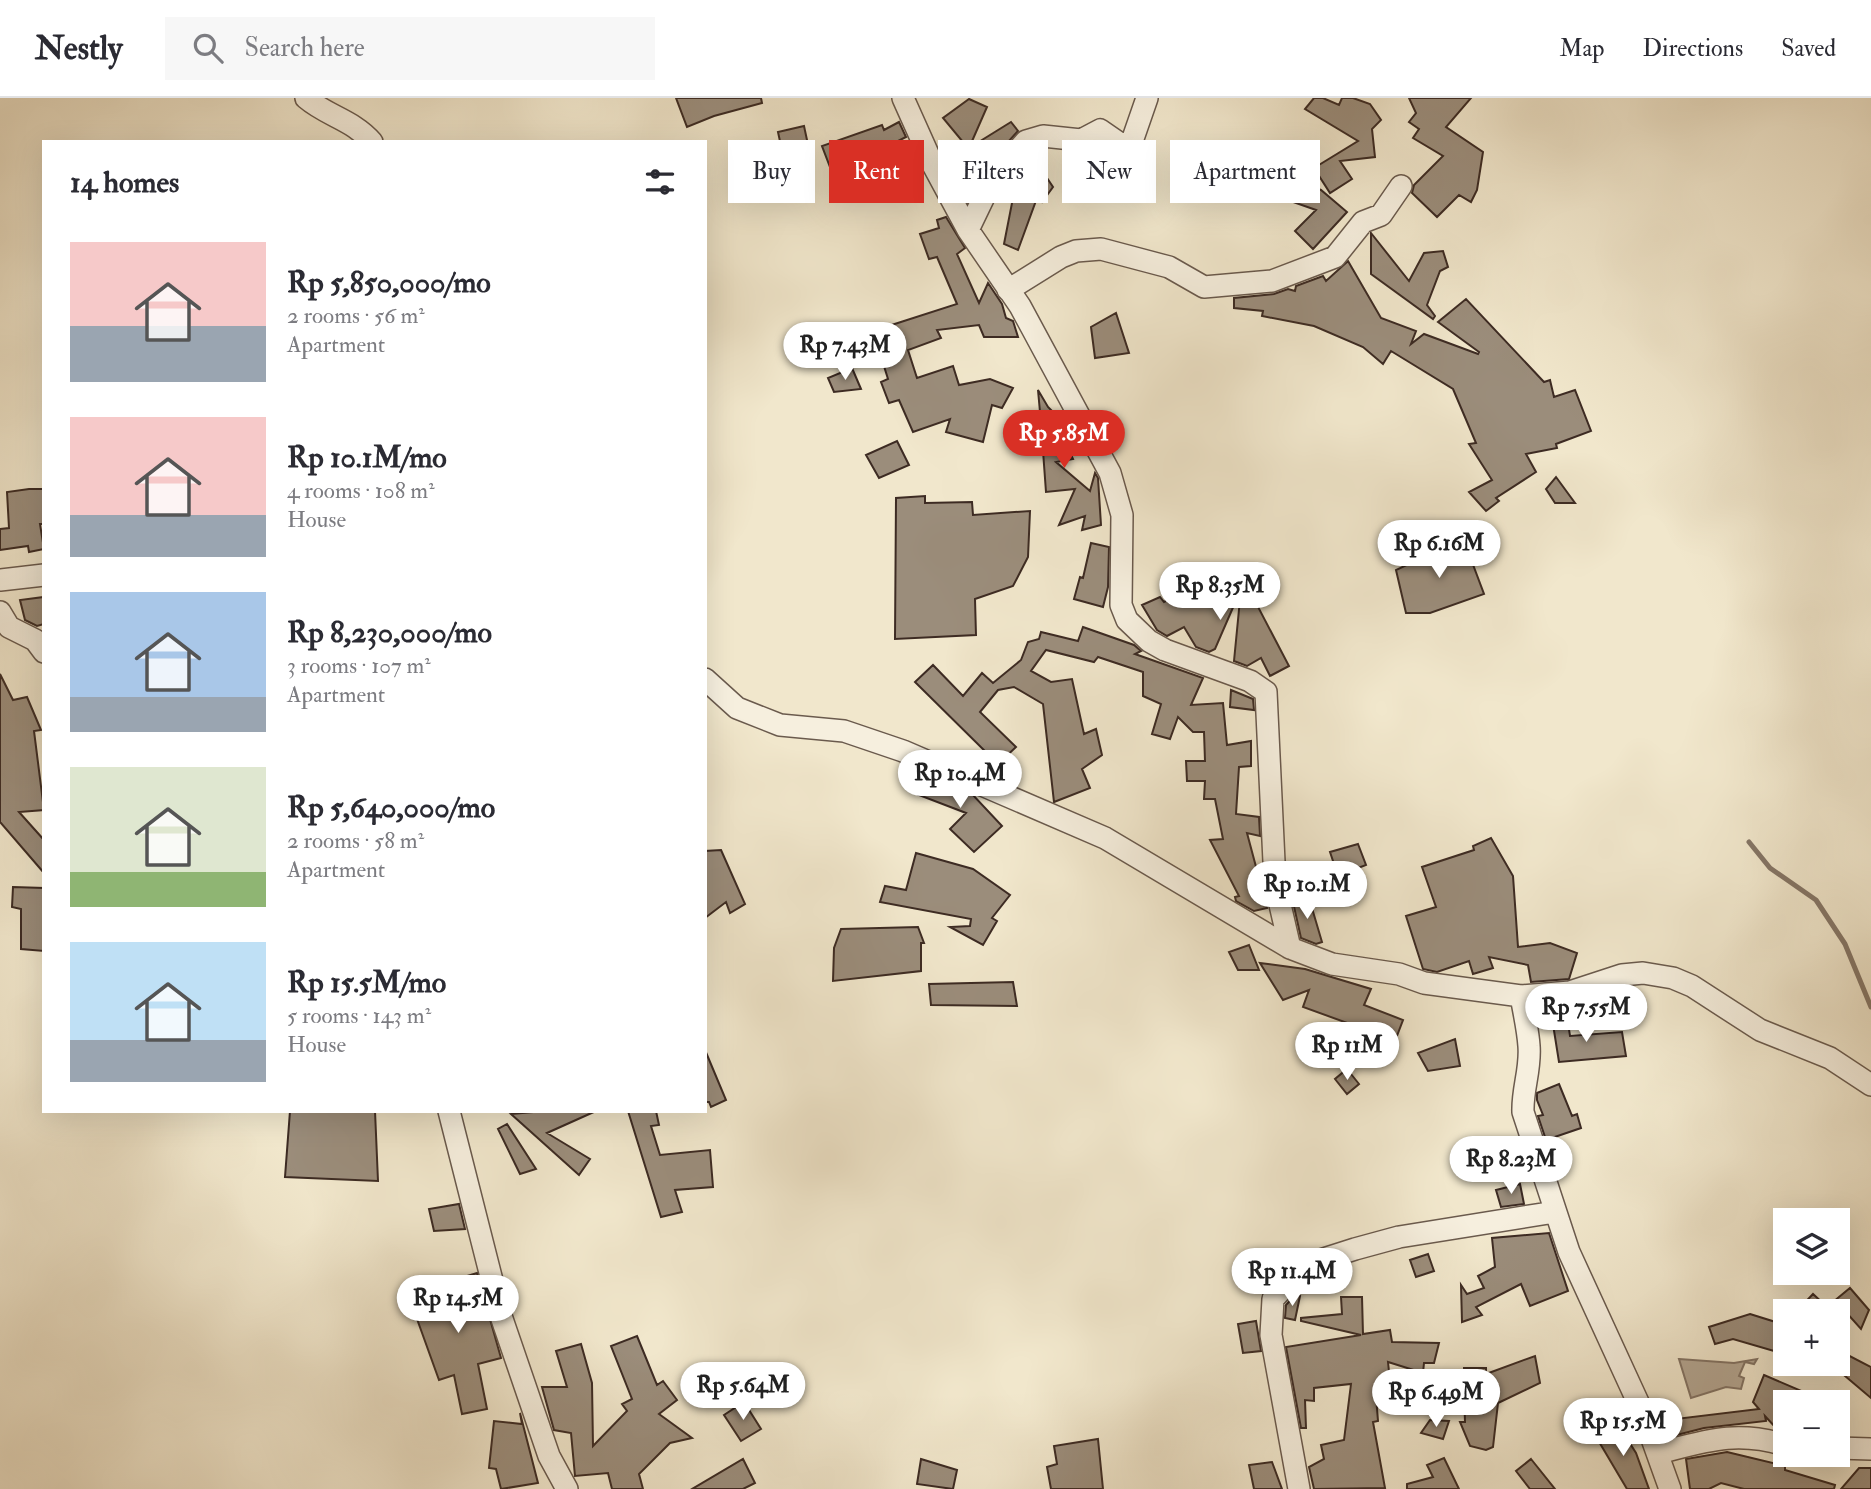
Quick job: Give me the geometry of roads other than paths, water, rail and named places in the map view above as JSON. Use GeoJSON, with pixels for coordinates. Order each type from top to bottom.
{"type":"FeatureCollection","features":[{"type":"Feature","properties":{"kind":"street"},"geometry":{"type":"LineString","coordinates":[[306,98],[325,111],[347,120],[370,140]]}},
{"type":"Feature","properties":{"kind":"street"},"geometry":{"type":"LineString","coordinates":[[903,98],[933,165],[968,230],[1053,365],[1077,415],[1096,444],[1110,473],[1122,515],[1121,605],[1127,620],[1149,641],[1165,650],[1250,681],[1266,692],[1275,883],[1290,948]]}},
{"type":"Feature","properties":{"kind":"street"},"geometry":{"type":"LineString","coordinates":[[968,230],[993,178],[1026,141],[1043,136],[1081,140],[1100,130],[1129,149],[1147,98]]}},
{"type":"Feature","properties":{"kind":"street"},"geometry":{"type":"LineString","coordinates":[[1008,290],[1061,257],[1076,251],[1101,249],[1169,267],[1204,287],[1272,281],[1335,257],[1363,222],[1381,215],[1401,186]]}},
{"type":"Feature","properties":{"kind":"street"},"geometry":{"type":"LineString","coordinates":[[0,580],[42,575]]}},
{"type":"Feature","properties":{"kind":"street"},"geometry":{"type":"LineString","coordinates":[[0,612],[9,627],[35,640],[42,649]]}},
{"type":"Feature","properties":{"kind":"street"},"geometry":{"type":"LineString","coordinates":[[707,681],[737,708],[780,725],[844,731],[903,751],[1105,838],[1290,948],[1332,964],[1399,974],[1424,983],[1521,996],[1570,992],[1622,975],[1643,972],[1673,978],[1692,986],[1760,1030],[1830,1058],[1871,1085]]}},
{"type":"Feature","properties":{"kind":"street"},"geometry":{"type":"LineString","coordinates":[[1521,996],[1529,1046],[1528,1080],[1522,1095],[1523,1112],[1569,1252],[1619,1358],[1670,1489]]}},
{"type":"Feature","properties":{"kind":"street"},"geometry":{"type":"LineString","coordinates":[[450,1113],[501,1316],[549,1455],[568,1489]]}},
{"type":"Feature","properties":{"kind":"street"},"geometry":{"type":"LineString","coordinates":[[1299,1489],[1271,1335],[1273,1298],[1305,1265],[1355,1249],[1399,1237],[1555,1212]]}},
{"type":"Feature","properties":{"kind":"street"},"geometry":{"type":"LineString","coordinates":[[1658,1453],[1720,1437],[1761,1438],[1773,1442]]}},
{"type":"Feature","properties":{"kind":"street"},"geometry":{"type":"LineString","coordinates":[[1850,1448],[1871,1449]]}},
{"type":"Feature","properties":{"kind":"waterway"},"geometry":{"type":"LineString","coordinates":[[1749,842],[1770,868],[1816,900],[1845,944],[1871,1007]]}}]}
